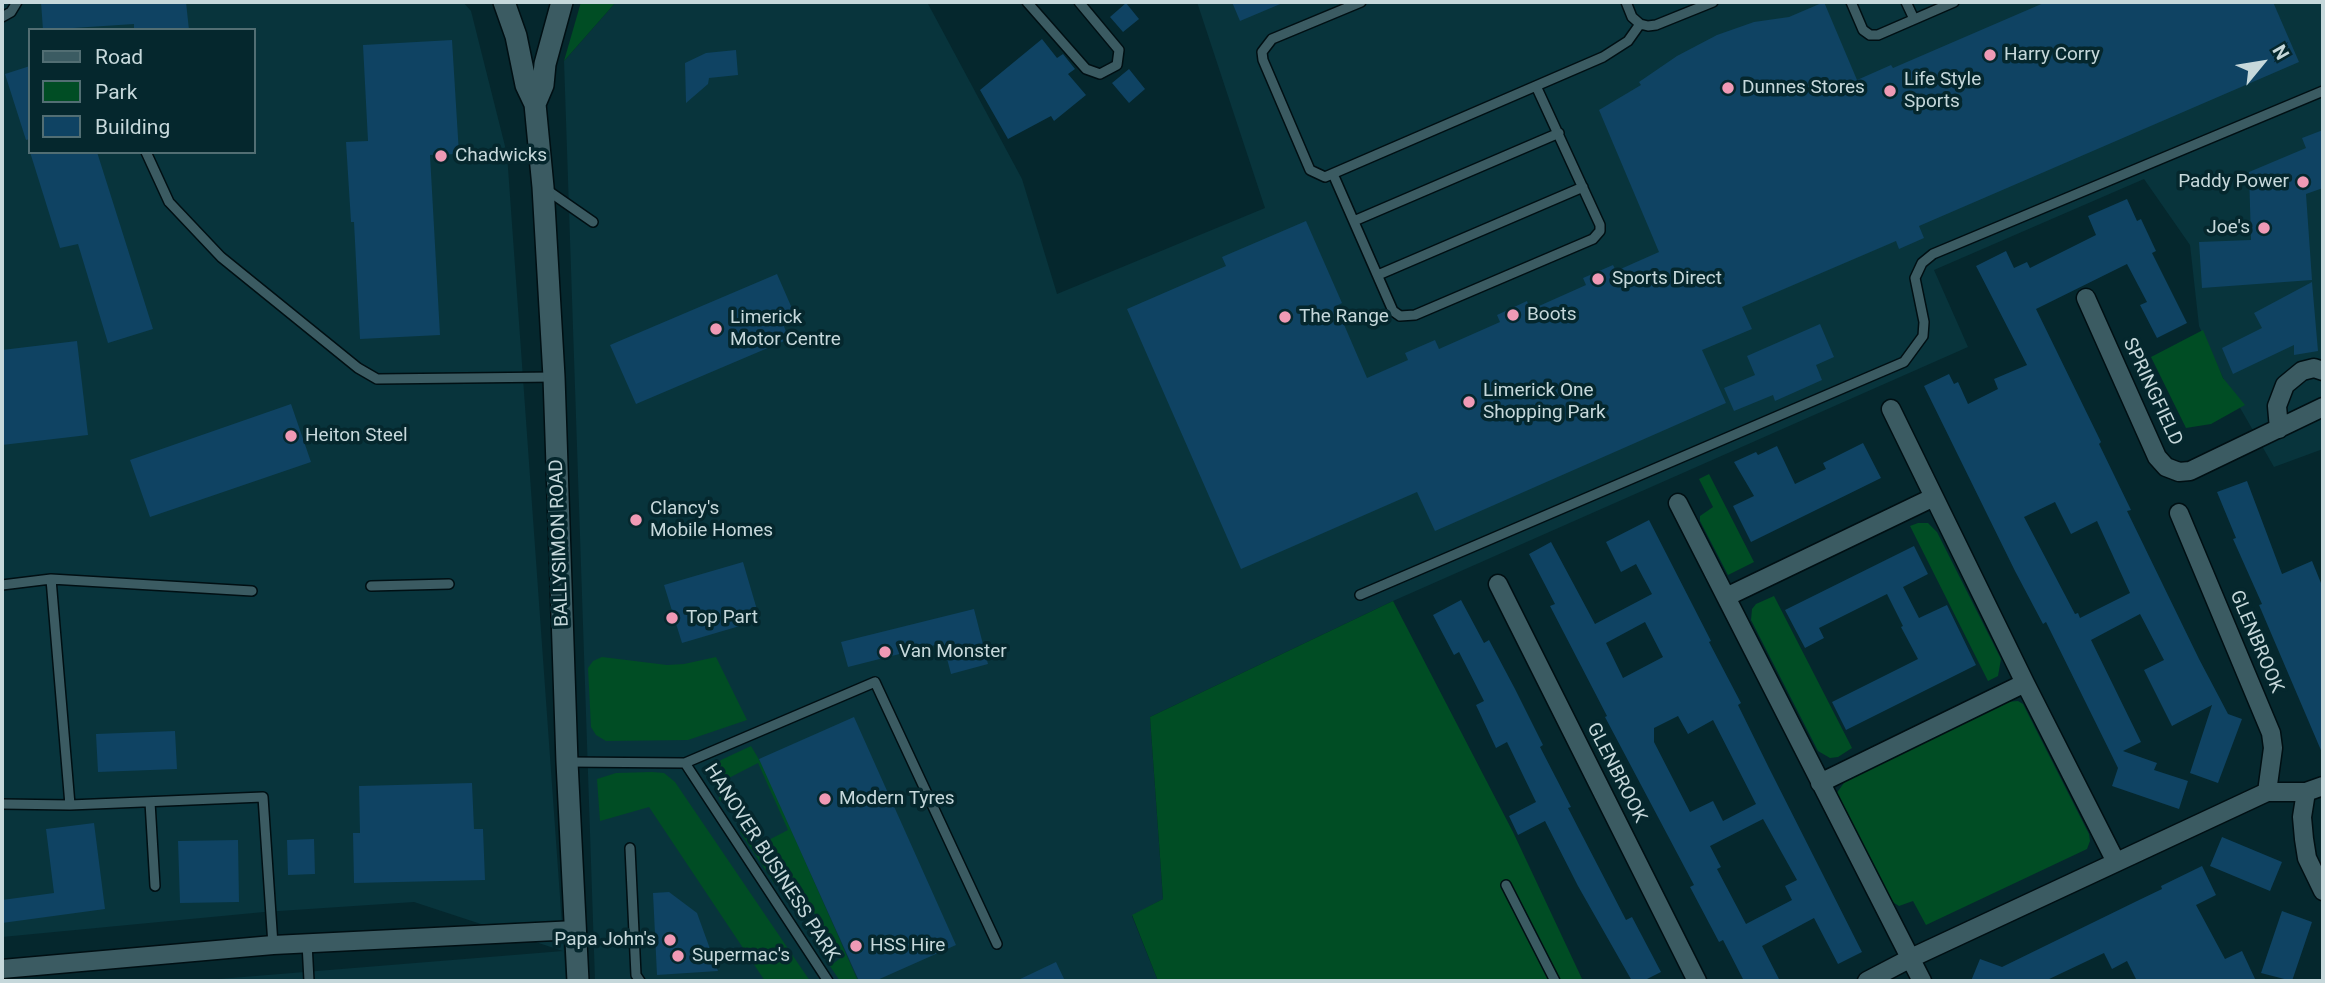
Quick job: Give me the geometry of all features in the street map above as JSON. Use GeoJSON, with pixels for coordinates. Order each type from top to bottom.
{"type":"FeatureCollection","features":[{"type":"Feature","properties":{"kind":"main road","name":"BALLYSIMON ROAD"},"geometry":{"type":"LineString","coordinates":[[505,2],[516,36],[526,85],[535,104],[543,187],[554,377],[567,762],[578,981]]}},
{"type":"Feature","properties":{"kind":"main road","name":"BALLYSIMON ROAD"},"geometry":{"type":"LineString","coordinates":[[535,104],[543,85],[548,52],[562,2]]}},
{"type":"Feature","properties":{"kind":"street","name":"SPRINGFIELD"},"geometry":{"type":"LineString","coordinates":[[2085,298],[2157,457],[2165,467],[2179,472],[2190,471],[2323,407]]}},
{"type":"Feature","properties":{"kind":"street"},"geometry":{"type":"LineString","coordinates":[[2279,429],[2277,406],[2285,385],[2302,371],[2314,368],[2323,371]]}},
{"type":"Feature","properties":{"kind":"street"},"geometry":{"type":"LineString","coordinates":[[1891,409],[2116,862]]}},
{"type":"Feature","properties":{"kind":"street"},"geometry":{"type":"LineString","coordinates":[[1726,597],[1934,497]]}},
{"type":"Feature","properties":{"kind":"street"},"geometry":{"type":"LineString","coordinates":[[1678,503],[1922,981]]}},
{"type":"Feature","properties":{"kind":"street","name":"GLENBROOK"},"geometry":{"type":"LineString","coordinates":[[2179,513],[2271,733],[2273,748],[2267,792]]}},
{"type":"Feature","properties":{"kind":"street","name":"GLENBROOK"},"geometry":{"type":"LineString","coordinates":[[1498,584],[1697,981]]}},
{"type":"Feature","properties":{"kind":"street"},"geometry":{"type":"LineString","coordinates":[[1820,783],[2025,683]]}},
{"type":"Feature","properties":{"kind":"street"},"geometry":{"type":"LineString","coordinates":[[1867,981],[2267,792],[2306,792],[2323,786]]}},
{"type":"Feature","properties":{"kind":"street"},"geometry":{"type":"LineString","coordinates":[[2306,792],[2302,817],[2307,858],[2323,891]]}},
{"type":"Feature","properties":{"kind":"street"},"geometry":{"type":"LineString","coordinates":[[2,969],[273,945],[576,930]]}},
{"type":"Feature","properties":{"kind":"lane"},"geometry":{"type":"LineString","coordinates":[[2,17],[12,12],[17,2]]}},
{"type":"Feature","properties":{"kind":"lane"},"geometry":{"type":"LineString","coordinates":[[1027,2],[1086,69],[1100,74],[1116,65],[1119,50],[1079,2]]}},
{"type":"Feature","properties":{"kind":"lane"},"geometry":{"type":"LineString","coordinates":[[1361,2],[1272,39],[1262,51],[1311,170],[1325,177],[1603,57],[1628,41],[1640,24]]}},
{"type":"Feature","properties":{"kind":"lane"},"geometry":{"type":"LineString","coordinates":[[1626,2],[1632,17],[1640,24],[1656,25],[1688,7],[1713,2]]}},
{"type":"Feature","properties":{"kind":"lane"},"geometry":{"type":"LineString","coordinates":[[1851,2],[1863,30],[1870,35],[1878,35],[1954,2]]}},
{"type":"Feature","properties":{"kind":"lane"},"geometry":{"type":"LineString","coordinates":[[1906,2],[1914,19]]}},
{"type":"Feature","properties":{"kind":"lane"},"geometry":{"type":"LineString","coordinates":[[1333,174],[1393,311],[1406,317],[1593,239],[1600,231],[1600,225],[1536,86]]}},
{"type":"Feature","properties":{"kind":"lane"},"geometry":{"type":"LineString","coordinates":[[1360,595],[1904,362],[1923,336],[1924,322],[1915,278],[1922,263],[1933,254],[2323,91]]}},
{"type":"Feature","properties":{"kind":"lane"},"geometry":{"type":"LineString","coordinates":[[1354,221],[1559,133]]}},
{"type":"Feature","properties":{"kind":"lane"},"geometry":{"type":"LineString","coordinates":[[147,154],[169,202],[221,257],[358,368],[377,379],[554,377]]}},
{"type":"Feature","properties":{"kind":"lane"},"geometry":{"type":"LineString","coordinates":[[543,187],[593,222]]}},
{"type":"Feature","properties":{"kind":"lane"},"geometry":{"type":"LineString","coordinates":[[1378,275],[1583,187]]}},
{"type":"Feature","properties":{"kind":"lane"},"geometry":{"type":"LineString","coordinates":[[2,584],[51,579],[252,591]]}},
{"type":"Feature","properties":{"kind":"lane"},"geometry":{"type":"LineString","coordinates":[[51,579],[70,805]]}},
{"type":"Feature","properties":{"kind":"lane"},"geometry":{"type":"LineString","coordinates":[[371,586],[449,584]]}},
{"type":"Feature","properties":{"kind":"lane","name":"HANOVER BUSINESS PARK"},"geometry":{"type":"LineString","coordinates":[[567,762],[685,763],[875,682],[997,944]]}},
{"type":"Feature","properties":{"kind":"lane","name":"HANOVER BUSINESS PARK"},"geometry":{"type":"LineString","coordinates":[[685,763],[828,981]]}},
{"type":"Feature","properties":{"kind":"lane"},"geometry":{"type":"LineString","coordinates":[[2,804],[70,805],[263,797],[273,945]]}},
{"type":"Feature","properties":{"kind":"lane"},"geometry":{"type":"LineString","coordinates":[[150,802],[155,886]]}},
{"type":"Feature","properties":{"kind":"lane"},"geometry":{"type":"LineString","coordinates":[[630,848],[636,975],[640,981]]}},
{"type":"Feature","properties":{"kind":"lane"},"geometry":{"type":"LineString","coordinates":[[1506,885],[1555,981]]}},
{"type":"Feature","properties":{"kind":"lane"},"geometry":{"type":"LineString","coordinates":[[307,943],[309,981]]}},
{"type":"Feature","properties":{"kind":"shaded area"},"geometry":{"type":"Polygon","coordinates":[[[2,2],[463,2],[471,11],[507,154],[566,981],[194,981],[563,951],[414,902],[264,912],[2,937],[2,2]]]}},
{"type":"Feature","properties":{"kind":"shaded area"},"geometry":{"type":"Polygon","coordinates":[[[616,2],[927,2],[1022,179],[1057,294],[1265,208],[1197,2],[2323,2],[2323,449],[2274,467],[2223,378],[2199,326],[2190,245],[2144,179],[1934,270],[1968,347],[1393,601],[1150,717],[1163,899],[1132,916],[1158,981],[595,981],[564,61],[616,2]]]}},
{"type":"Feature","properties":{"kind":"green space"},"geometry":{"type":"Polygon","coordinates":[[[581,2],[616,2],[564,61],[581,2]]]}},
{"type":"Feature","properties":{"kind":"green space"},"geometry":{"type":"Polygon","coordinates":[[[2203,330],[2223,378],[2245,405],[2211,424],[2186,428],[2151,357],[2203,330]]]}},
{"type":"Feature","properties":{"kind":"green space"},"geometry":{"type":"Polygon","coordinates":[[[1709,474],[1754,562],[1728,575],[1700,521],[1700,516],[1713,507],[1699,479],[1709,474]]]}},
{"type":"Feature","properties":{"kind":"green space"},"geometry":{"type":"Polygon","coordinates":[[[1928,523],[1937,532],[2001,659],[1998,676],[1988,681],[1910,526],[1928,523]]]}},
{"type":"Feature","properties":{"kind":"green space"},"geometry":{"type":"Polygon","coordinates":[[[1774,596],[1852,748],[1838,757],[1830,758],[1818,751],[1751,620],[1752,609],[1756,604],[1774,596]]]}},
{"type":"Feature","properties":{"kind":"green space"},"geometry":{"type":"Polygon","coordinates":[[[1393,601],[1513,832],[1583,981],[1158,981],[1132,915],[1163,899],[1150,717],[1393,601]]]}},
{"type":"Feature","properties":{"kind":"green space"},"geometry":{"type":"Polygon","coordinates":[[[602,657],[667,665],[716,657],[747,720],[688,740],[606,741],[596,735],[591,727],[588,668],[593,661],[602,657]]]}},
{"type":"Feature","properties":{"kind":"green space"},"geometry":{"type":"Polygon","coordinates":[[[2018,701],[2023,704],[2089,834],[2087,849],[1926,925],[1913,901],[1899,906],[1888,899],[1836,794],[1846,780],[2005,702],[2018,701]]]}},
{"type":"Feature","properties":{"kind":"green space"},"geometry":{"type":"Polygon","coordinates":[[[751,746],[764,768],[858,981],[840,981],[830,966],[842,957],[789,873],[774,883],[740,832],[742,829],[746,831],[755,847],[788,830],[758,763],[723,781],[730,795],[720,801],[714,779],[717,765],[721,760],[751,746]]]}},
{"type":"Feature","properties":{"kind":"green space"},"geometry":{"type":"Polygon","coordinates":[[[616,773],[664,773],[675,782],[810,981],[765,981],[649,807],[600,821],[597,779],[616,773]]]}},
{"type":"Feature","properties":{"kind":"building"},"geometry":{"type":"Polygon","coordinates":[[[41,2],[186,2],[189,28],[134,28],[134,24],[43,28],[41,2]]]}},
{"type":"Feature","properties":{"kind":"building"},"geometry":{"type":"Polygon","coordinates":[[[1232,2],[1285,2],[1240,21],[1232,2]]]}},
{"type":"Feature","properties":{"kind":"building"},"geometry":{"type":"Polygon","coordinates":[[[1824,2],[1857,80],[1891,65],[1893,68],[2046,2],[2273,2],[2299,62],[1919,226],[1924,238],[1899,249],[1896,241],[1742,307],[1752,329],[1702,350],[1726,403],[1435,531],[1417,492],[1241,569],[1127,309],[1226,266],[1222,257],[1306,221],[1342,303],[1336,306],[1367,378],[1408,360],[1405,353],[1435,340],[1439,349],[1500,322],[1497,315],[1527,301],[1530,310],[1586,285],[1583,278],[1613,265],[1616,271],[1659,252],[1599,110],[1641,85],[1639,82],[1677,56],[1717,35],[1754,22],[1789,17],[1824,2]]]}},
{"type":"Feature","properties":{"kind":"building"},"geometry":{"type":"Polygon","coordinates":[[[1126,3],[1139,19],[1123,32],[1110,17],[1126,3]]]}},
{"type":"Feature","properties":{"kind":"building"},"geometry":{"type":"Polygon","coordinates":[[[1042,39],[1057,58],[1063,54],[1075,69],[1068,74],[1086,95],[1054,121],[1051,116],[1008,139],[980,90],[1042,39]]]}},
{"type":"Feature","properties":{"kind":"building"},"geometry":{"type":"Polygon","coordinates":[[[452,40],[459,154],[430,155],[440,335],[360,339],[354,222],[351,222],[346,142],[368,141],[363,45],[452,40]]]}},
{"type":"Feature","properties":{"kind":"building"},"geometry":{"type":"Polygon","coordinates":[[[736,50],[738,75],[709,78],[708,84],[686,103],[685,63],[706,53],[736,50]]]}},
{"type":"Feature","properties":{"kind":"building"},"geometry":{"type":"Polygon","coordinates":[[[28,67],[28,140],[26,140],[5,74],[28,67]]]}},
{"type":"Feature","properties":{"kind":"building"},"geometry":{"type":"Polygon","coordinates":[[[1129,69],[1145,89],[1129,103],[1112,83],[1129,69]]]}},
{"type":"Feature","properties":{"kind":"building"},"geometry":{"type":"Polygon","coordinates":[[[2323,130],[2323,188],[2306,194],[2312,280],[2202,288],[2199,242],[2251,240],[2249,172],[2306,148],[2302,138],[2323,130]]]}},
{"type":"Feature","properties":{"kind":"building"},"geometry":{"type":"Polygon","coordinates":[[[31,154],[98,154],[153,329],[108,343],[78,244],[60,248],[31,154]]]}},
{"type":"Feature","properties":{"kind":"building"},"geometry":{"type":"Polygon","coordinates":[[[2127,199],[2137,221],[2141,219],[2156,251],[2152,253],[2187,323],[2157,338],[2140,305],[2147,302],[2127,264],[2036,309],[2101,442],[2099,444],[2131,510],[2127,511],[2199,659],[2228,714],[2242,719],[2218,783],[2190,773],[2212,705],[2172,726],[2144,670],[2164,660],[2140,614],[2091,640],[2141,742],[2123,751],[2157,763],[2154,770],[2188,781],[2179,809],[2112,786],[2118,768],[2046,622],[2043,624],[2015,571],[1924,386],[1949,374],[1954,384],[1958,382],[1968,404],[1998,389],[1994,379],[2027,365],[1976,266],[2006,251],[2014,268],[2027,262],[2030,268],[2096,235],[2088,216],[2127,199]],[[2055,502],[2024,517],[2075,614],[2078,613],[2080,618],[2130,593],[2097,521],[2071,534],[2055,502]]]}},
{"type":"Feature","properties":{"kind":"building","name":"Limerick Motor Centre"},"geometry":{"type":"Polygon","coordinates":[[[777,274],[794,313],[781,319],[789,339],[636,404],[610,345],[777,274]]]}},
{"type":"Feature","properties":{"kind":"building"},"geometry":{"type":"Polygon","coordinates":[[[2312,282],[2318,351],[2294,355],[2294,345],[2233,374],[2222,348],[2262,328],[2254,313],[2312,282]]]}},
{"type":"Feature","properties":{"kind":"building"},"geometry":{"type":"Polygon","coordinates":[[[1820,324],[1834,357],[1816,365],[1822,380],[1775,401],[1773,395],[1734,411],[1724,388],[1755,375],[1747,356],[1820,324]]]}},
{"type":"Feature","properties":{"kind":"building"},"geometry":{"type":"Polygon","coordinates":[[[77,341],[88,435],[2,445],[2,350],[77,341]]]}},
{"type":"Feature","properties":{"kind":"building"},"geometry":{"type":"Polygon","coordinates":[[[291,404],[311,462],[150,517],[130,460],[291,404]]]}},
{"type":"Feature","properties":{"kind":"building"},"geometry":{"type":"Polygon","coordinates":[[[1863,443],[1881,478],[1751,542],[1733,506],[1754,496],[1734,462],[1777,446],[1795,484],[1826,469],[1823,463],[1863,443]]]}},
{"type":"Feature","properties":{"kind":"building"},"geometry":{"type":"Polygon","coordinates":[[[2247,481],[2282,574],[2312,561],[2323,588],[2323,755],[2259,605],[2262,604],[2233,539],[2236,538],[2217,492],[2247,481]]]}},
{"type":"Feature","properties":{"kind":"building"},"geometry":{"type":"Polygon","coordinates":[[[1649,520],[1862,952],[1838,964],[1814,918],[1762,946],[1780,981],[1744,981],[1723,940],[1719,942],[1690,887],[1694,885],[1550,606],[1555,604],[1529,554],[1551,542],[1595,624],[1652,594],[1636,564],[1621,572],[1606,542],[1649,520]],[[1645,622],[1606,643],[1623,678],[1663,657],[1645,622]],[[1678,716],[1654,728],[1654,742],[1690,812],[1713,801],[1723,821],[1756,804],[1713,720],[1688,734],[1678,716]],[[1763,819],[1710,846],[1721,867],[1717,869],[1746,924],[1792,900],[1785,886],[1797,880],[1763,819]]]}},
{"type":"Feature","properties":{"kind":"building"},"geometry":{"type":"Polygon","coordinates":[[[1914,546],[1928,574],[1903,587],[1919,618],[1947,605],[1976,665],[1846,730],[1832,702],[1918,659],[1887,594],[1819,628],[1824,638],[1805,648],[1785,610],[1914,546]]]}},
{"type":"Feature","properties":{"kind":"building"},"geometry":{"type":"Polygon","coordinates":[[[743,562],[760,620],[682,643],[664,585],[743,562]]]}},
{"type":"Feature","properties":{"kind":"building"},"geometry":{"type":"Polygon","coordinates":[[[1461,600],[1484,643],[1489,640],[1515,689],[1543,745],[1540,747],[1571,807],[1568,808],[1626,920],[1632,917],[1661,972],[1643,981],[1632,981],[1545,821],[1518,835],[1509,816],[1536,802],[1507,742],[1496,748],[1476,705],[1484,701],[1459,652],[1454,655],[1433,615],[1461,600]]]}},
{"type":"Feature","properties":{"kind":"building"},"geometry":{"type":"Polygon","coordinates":[[[974,609],[988,664],[951,674],[943,643],[848,667],[841,642],[974,609]]]}},
{"type":"Feature","properties":{"kind":"building"},"geometry":{"type":"Polygon","coordinates":[[[854,717],[956,945],[875,981],[859,981],[759,759],[854,717]]]}},
{"type":"Feature","properties":{"kind":"building"},"geometry":{"type":"Polygon","coordinates":[[[175,731],[177,769],[98,772],[96,734],[175,731]]]}},
{"type":"Feature","properties":{"kind":"building"},"geometry":{"type":"Polygon","coordinates":[[[472,783],[474,829],[483,829],[485,880],[354,883],[353,833],[360,833],[359,786],[472,783]]]}},
{"type":"Feature","properties":{"kind":"building"},"geometry":{"type":"Polygon","coordinates":[[[94,823],[105,909],[2,923],[2,900],[54,893],[46,829],[94,823]]]}},
{"type":"Feature","properties":{"kind":"building"},"geometry":{"type":"Polygon","coordinates":[[[2222,837],[2282,862],[2270,891],[2210,866],[2222,837]]]}},
{"type":"Feature","properties":{"kind":"building"},"geometry":{"type":"Polygon","coordinates":[[[314,839],[315,874],[288,875],[287,840],[314,839]]]}},
{"type":"Feature","properties":{"kind":"building"},"geometry":{"type":"Polygon","coordinates":[[[238,840],[239,902],[180,903],[178,841],[238,840]]]}},
{"type":"Feature","properties":{"kind":"building"},"geometry":{"type":"Polygon","coordinates":[[[2202,866],[2216,895],[2196,905],[2225,959],[2242,951],[2256,981],[2137,981],[2127,961],[2112,969],[2104,953],[2045,981],[1971,981],[1980,959],[2002,967],[2162,889],[2161,886],[2202,866]]]}},
{"type":"Feature","properties":{"kind":"building"},"geometry":{"type":"Polygon","coordinates":[[[669,892],[697,913],[718,971],[657,975],[653,893],[669,892]]]}},
{"type":"Feature","properties":{"kind":"building"},"geometry":{"type":"Polygon","coordinates":[[[2282,911],[2312,922],[2292,981],[2261,973],[2282,911]]]}},
{"type":"Feature","properties":{"kind":"building"},"geometry":{"type":"Polygon","coordinates":[[[1056,962],[1065,981],[1016,981],[1056,962]]]}},
{"type":"Feature","properties":{"kind":"place","name":"Harry Corry"},"geometry":{"type":"Point","coordinates":[1990,55]}},
{"type":"Feature","properties":{"kind":"place","name":"Dunnes Stores"},"geometry":{"type":"Point","coordinates":[1728,88]}},
{"type":"Feature","properties":{"kind":"place","name":"Life Style Sports"},"geometry":{"type":"Point","coordinates":[1890,91]}},
{"type":"Feature","properties":{"kind":"place","name":"Chadwicks"},"geometry":{"type":"Point","coordinates":[441,156]}},
{"type":"Feature","properties":{"kind":"place","name":"Paddy Power"},"geometry":{"type":"Point","coordinates":[2303,182]}},
{"type":"Feature","properties":{"kind":"place","name":"Joe's"},"geometry":{"type":"Point","coordinates":[2264,228]}},
{"type":"Feature","properties":{"kind":"place","name":"Sports Direct"},"geometry":{"type":"Point","coordinates":[1598,279]}},
{"type":"Feature","properties":{"kind":"place","name":"Boots"},"geometry":{"type":"Point","coordinates":[1513,315]}},
{"type":"Feature","properties":{"kind":"place","name":"The Range"},"geometry":{"type":"Point","coordinates":[1285,317]}},
{"type":"Feature","properties":{"kind":"place","name":"Limerick Motor Centre"},"geometry":{"type":"Point","coordinates":[716,329]}},
{"type":"Feature","properties":{"kind":"place","name":"Limerick One Shopping Park"},"geometry":{"type":"Point","coordinates":[1469,402]}},
{"type":"Feature","properties":{"kind":"place","name":"Heiton Steel"},"geometry":{"type":"Point","coordinates":[291,436]}},
{"type":"Feature","properties":{"kind":"place","name":"Clancy's Mobile Homes"},"geometry":{"type":"Point","coordinates":[636,520]}},
{"type":"Feature","properties":{"kind":"place","name":"Top Part"},"geometry":{"type":"Point","coordinates":[672,618]}},
{"type":"Feature","properties":{"kind":"place","name":"Van Monster"},"geometry":{"type":"Point","coordinates":[885,652]}},
{"type":"Feature","properties":{"kind":"place","name":"Modern Tyres"},"geometry":{"type":"Point","coordinates":[825,799]}},
{"type":"Feature","properties":{"kind":"place","name":"Papa John's"},"geometry":{"type":"Point","coordinates":[670,940]}},
{"type":"Feature","properties":{"kind":"place","name":"HSS Hire"},"geometry":{"type":"Point","coordinates":[856,946]}},
{"type":"Feature","properties":{"kind":"place","name":"Supermac's"},"geometry":{"type":"Point","coordinates":[678,956]}}]}
